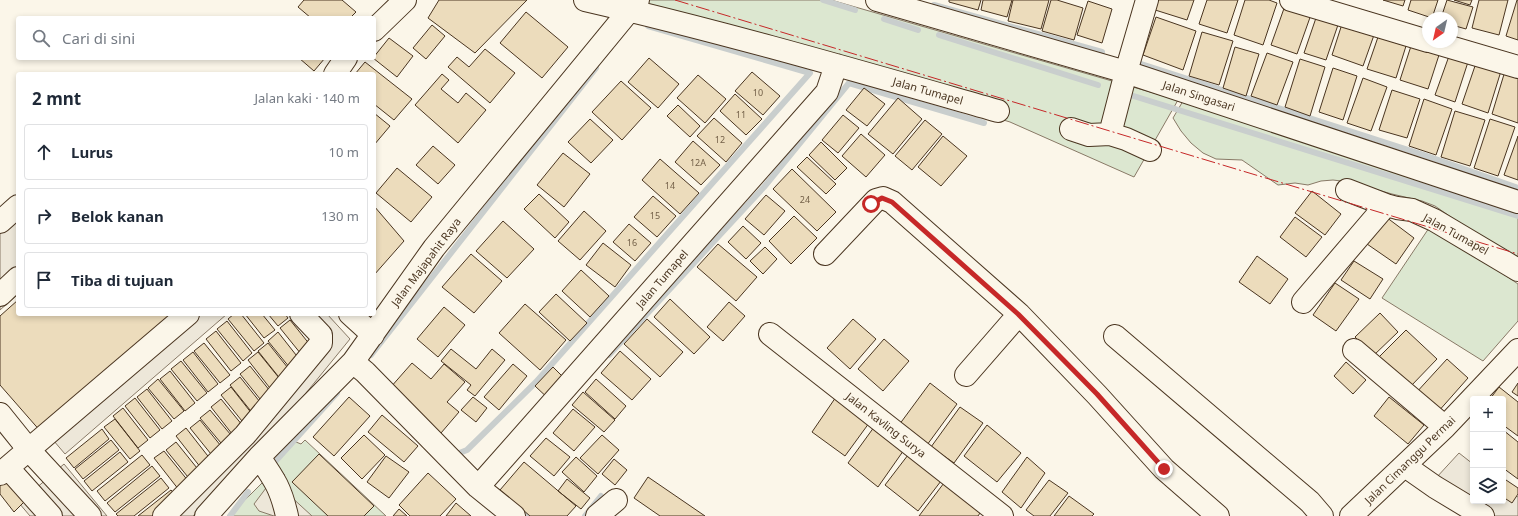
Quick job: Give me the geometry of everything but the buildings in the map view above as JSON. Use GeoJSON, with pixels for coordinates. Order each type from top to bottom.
{"type":"FeatureCollection","features":[{"type":"Feature","properties":{"kind":"street"},"geometry":{"type":"LineString","coordinates":[[376,28],[405,0]]}},
{"type":"Feature","properties":{"kind":"street","name":"Jalan Tumapel"},"geometry":{"type":"LineString","coordinates":[[585,0],[634,5],[998,111]]}},
{"type":"Feature","properties":{"kind":"street","name":"Jalan Singasari"},"geometry":{"type":"LineString","coordinates":[[877,0],[1126,72],[1518,202]]}},
{"type":"Feature","properties":{"kind":"street"},"geometry":{"type":"LineString","coordinates":[[1110,134],[1147,0]]}},
{"type":"Feature","properties":{"kind":"street"},"geometry":{"type":"LineString","coordinates":[[1291,0],[1422,39]]}},
{"type":"Feature","properties":{"kind":"street","name":"Jalan Majapahit Raya"},"geometry":{"type":"LineString","coordinates":[[206,516],[259,457],[359,366],[373,335],[434,248],[634,5]]}},
{"type":"Feature","properties":{"kind":"street"},"geometry":{"type":"LineString","coordinates":[[1453,48],[1518,67]]}},
{"type":"Feature","properties":{"kind":"street"},"geometry":{"type":"LineString","coordinates":[[336,72],[345,60]]}},
{"type":"Feature","properties":{"kind":"street","name":"Jalan Tumapel"},"geometry":{"type":"LineString","coordinates":[[482,482],[827,92],[836,65]]}},
{"type":"Feature","properties":{"kind":"street"},"geometry":{"type":"LineString","coordinates":[[1071,129],[1089,135],[1110,134],[1126,139],[1150,150]]}},
{"type":"Feature","properties":{"kind":"street","name":"Jalan Tumapel"},"geometry":{"type":"LineString","coordinates":[[1347,190],[1386,205],[1412,210],[1434,220],[1518,270]]}},
{"type":"Feature","properties":{"kind":"street"},"geometry":{"type":"LineString","coordinates":[[825,254],[876,200],[883,198],[895,205],[1018,314],[1097,394],[1164,469],[1218,516]]}},
{"type":"Feature","properties":{"kind":"street"},"geometry":{"type":"LineString","coordinates":[[1303,302],[1386,205]]}},
{"type":"Feature","properties":{"kind":"street"},"geometry":{"type":"LineString","coordinates":[[0,222],[16,208]]}},
{"type":"Feature","properties":{"kind":"street"},"geometry":{"type":"LineString","coordinates":[[0,295],[16,280]]}},
{"type":"Feature","properties":{"kind":"street"},"geometry":{"type":"LineString","coordinates":[[966,375],[1018,314]]}},
{"type":"Feature","properties":{"kind":"street"},"geometry":{"type":"LineString","coordinates":[[50,516],[4,471],[186,316]]}},
{"type":"Feature","properties":{"kind":"street"},"geometry":{"type":"LineString","coordinates":[[164,516],[244,435],[321,342],[321,335],[303,316]]}},
{"type":"Feature","properties":{"kind":"street"},"geometry":{"type":"LineString","coordinates":[[352,316],[373,335]]}},
{"type":"Feature","properties":{"kind":"street","name":"Jalan Kavling Surya"},"geometry":{"type":"LineString","coordinates":[[770,334],[1002,516]]}},
{"type":"Feature","properties":{"kind":"street"},"geometry":{"type":"LineString","coordinates":[[1116,336],[1310,502],[1322,516]]}},
{"type":"Feature","properties":{"kind":"street"},"geometry":{"type":"LineString","coordinates":[[1354,350],[1446,427]]}},
{"type":"Feature","properties":{"kind":"street","name":"Jalan Cimanggu Permai"},"geometry":{"type":"LineString","coordinates":[[1351,516],[1446,427],[1518,350]]}},
{"type":"Feature","properties":{"kind":"street"},"geometry":{"type":"LineString","coordinates":[[359,366],[482,482],[514,516]]}},
{"type":"Feature","properties":{"kind":"street"},"geometry":{"type":"LineString","coordinates":[[0,414],[29,450],[90,516]]}},
{"type":"Feature","properties":{"kind":"street"},"geometry":{"type":"LineString","coordinates":[[259,457],[276,480],[284,502],[287,516]]}},
{"type":"Feature","properties":{"kind":"street"},"geometry":{"type":"LineString","coordinates":[[1405,466],[1435,487],[1484,516]]}},
{"type":"Feature","properties":{"kind":"street"},"geometry":{"type":"LineString","coordinates":[[597,516],[616,500]]}},
{"type":"Feature","properties":{"kind":"green space"},"geometry":{"type":"Polygon","coordinates":[[[613,0],[831,0],[1178,100],[1134,177],[1010,122],[613,0]]]}},
{"type":"Feature","properties":{"kind":"green space"},"geometry":{"type":"Polygon","coordinates":[[[1183,101],[1518,208],[1518,273],[1474,233],[1435,206],[1422,201],[1349,182],[1333,180],[1321,181],[1308,185],[1295,183],[1278,185],[1242,160],[1216,159],[1203,153],[1191,143],[1173,118],[1183,101]]]}},
{"type":"Feature","properties":{"kind":"green space"},"geometry":{"type":"Polygon","coordinates":[[[1431,225],[1518,284],[1518,321],[1483,361],[1382,298],[1431,225]]]}},
{"type":"Feature","properties":{"kind":"green space"},"geometry":{"type":"Polygon","coordinates":[[[305,440],[386,516],[229,516],[268,477],[267,471],[288,449],[296,442],[301,444],[305,440]]]}},
{"type":"Feature","properties":{"kind":"shaded area"},"geometry":{"type":"Polygon","coordinates":[[[16,200],[16,296],[0,310],[0,214],[16,200]]]}},
{"type":"Feature","properties":{"kind":"shaded area"},"geometry":{"type":"Polygon","coordinates":[[[181,316],[225,316],[65,454],[48,434],[181,316]]]}},
{"type":"Feature","properties":{"kind":"shaded area"},"geometry":{"type":"Polygon","coordinates":[[[299,316],[329,316],[350,339],[275,431],[193,516],[165,516],[323,345],[299,316]]]}},
{"type":"Feature","properties":{"kind":"shaded area"},"geometry":{"type":"Polygon","coordinates":[[[1459,453],[1470,462],[1470,502],[1436,478],[1459,453]]]}},
{"type":"Feature","properties":{"kind":"shaded area"},"geometry":{"type":"Polygon","coordinates":[[[64,464],[107,516],[30,516],[19,503],[64,464]]]}},
{"type":"Feature","properties":{"kind":"shaded area"},"geometry":{"type":"Polygon","coordinates":[[[284,474],[288,494],[312,516],[274,516],[259,511],[254,504],[269,484],[284,474]]]}},
{"type":"Feature","properties":{"kind":"shaded area"},"geometry":{"type":"Polygon","coordinates":[[[1506,488],[1518,497],[1518,516],[1489,516],[1472,504],[1506,504],[1506,488]]]}},
{"type":"Feature","properties":{"kind":"waterway"},"geometry":{"type":"LineString","coordinates":[[823,0],[855,10]]}},
{"type":"Feature","properties":{"kind":"waterway"},"geometry":{"type":"LineString","coordinates":[[934,5],[1102,52]]}},
{"type":"Feature","properties":{"kind":"waterway"},"geometry":{"type":"LineString","coordinates":[[884,19],[918,30]]}},
{"type":"Feature","properties":{"kind":"waterway"},"geometry":{"type":"LineString","coordinates":[[457,454],[467,450],[536,382],[810,73],[648,26]]}},
{"type":"Feature","properties":{"kind":"waterway"},"geometry":{"type":"LineString","coordinates":[[939,35],[1098,85]]}},
{"type":"Feature","properties":{"kind":"waterway"},"geometry":{"type":"LineString","coordinates":[[1135,62],[1424,155],[1518,188]]}},
{"type":"Feature","properties":{"kind":"waterway"},"geometry":{"type":"LineString","coordinates":[[371,355],[596,68]]}},
{"type":"Feature","properties":{"kind":"waterway"},"geometry":{"type":"LineString","coordinates":[[609,355],[764,187],[849,83],[984,123]]}},
{"type":"Feature","properties":{"kind":"waterway"},"geometry":{"type":"LineString","coordinates":[[1124,93],[1518,216]]}},
{"type":"Feature","properties":{"kind":"waterway"},"geometry":{"type":"LineString","coordinates":[[272,465],[337,393]]}},
{"type":"Feature","properties":{"kind":"waterway"},"geometry":{"type":"LineString","coordinates":[[230,516],[248,492]]}},
{"type":"Feature","properties":{"kind":"waterway"},"geometry":{"type":"LineString","coordinates":[[585,516],[601,496]]}},
{"type":"Feature","properties":{"kind":"waterway"},"geometry":{"type":"LineString","coordinates":[[519,508],[528,516]]}},
{"type":"Feature","properties":{"kind":"power"},"geometry":{"type":"LineString","coordinates":[[675,0],[1518,254]]}},
{"type":"Feature","properties":{"kind":"route"},"geometry":{"type":"LineString","coordinates":[[871,204],[882,198],[892,202],[1018,314],[1097,394],[1164,469]]}}]}
